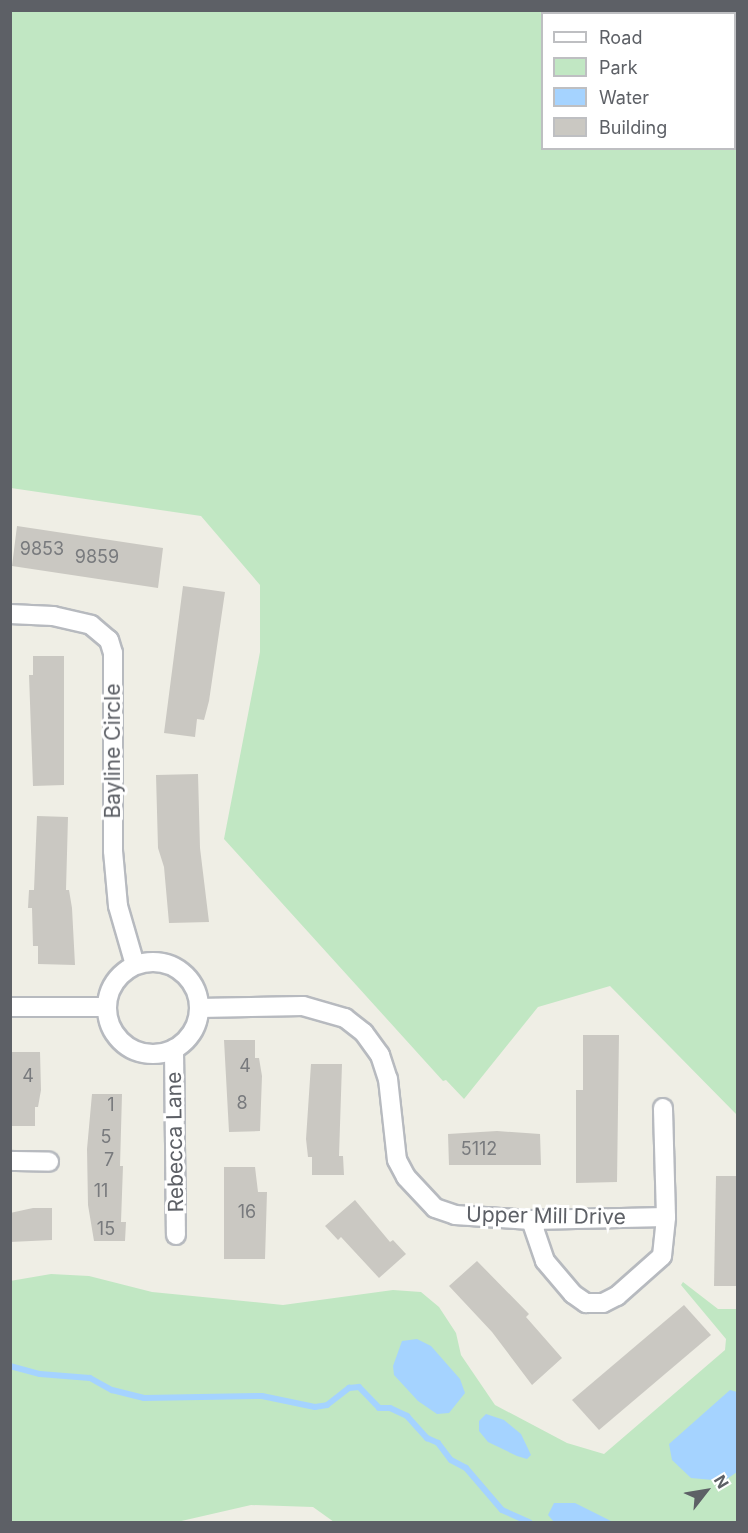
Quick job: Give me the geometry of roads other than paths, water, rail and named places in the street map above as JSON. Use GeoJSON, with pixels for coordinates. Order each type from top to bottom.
{"type":"FeatureCollection","features":[{"type":"Feature","properties":{"kind":"street","name":"Bayline Circle"},"geometry":{"type":"LineString","coordinates":[[10,615],[53,616],[91,625],[109,640],[113,653],[112,851],[118,906],[135,965]]}},
{"type":"Feature","properties":{"kind":"street"},"geometry":{"type":"LineString","coordinates":[[150,962],[179,970],[197,993],[199,1008],[192,1033],[174,1049],[151,1054],[129,1047],[117,1037],[107,1007],[115,982],[135,965],[150,962]]}},
{"type":"Feature","properties":{"kind":"street","name":"Upper Mill Drive"},"geometry":{"type":"LineString","coordinates":[[199,1008],[303,1006],[345,1018],[364,1033],[380,1055],[392,1103],[398,1160],[420,1194],[435,1208],[455,1215],[531,1220],[666,1217]]}},
{"type":"Feature","properties":{"kind":"street"},"geometry":{"type":"LineString","coordinates":[[10,1007],[107,1007]]}},
{"type":"Feature","properties":{"kind":"street","name":"Rebecca Lane"},"geometry":{"type":"LineString","coordinates":[[174,1049],[176,1235]]}},
{"type":"Feature","properties":{"kind":"street"},"geometry":{"type":"LineString","coordinates":[[531,1220],[545,1261],[552,1271],[586,1303],[603,1303],[617,1296],[662,1256],[666,1217],[663,1108]]}},
{"type":"Feature","properties":{"kind":"street"},"geometry":{"type":"LineString","coordinates":[[10,1161],[49,1162]]}},
{"type":"Feature","properties":{"kind":"water"},"geometry":{"type":"Polygon","coordinates":[[[417,1339],[431,1346],[460,1379],[465,1393],[449,1413],[437,1414],[418,1401],[394,1375],[393,1366],[402,1341],[417,1339]]]}},
{"type":"Feature","properties":{"kind":"water"},"geometry":{"type":"Polygon","coordinates":[[[730,1390],[737,1392],[737,1472],[724,1481],[691,1478],[672,1460],[669,1444],[730,1390]]]}},
{"type":"Feature","properties":{"kind":"water"},"geometry":{"type":"Polygon","coordinates":[[[486,1414],[504,1420],[521,1434],[531,1455],[527,1459],[488,1442],[479,1431],[479,1421],[486,1414]]]}},
{"type":"Feature","properties":{"kind":"water"},"geometry":{"type":"Polygon","coordinates":[[[554,1503],[575,1503],[613,1522],[554,1522],[548,1515],[554,1503]]]}},
{"type":"Feature","properties":{"kind":"waterway"},"geometry":{"type":"LineString","coordinates":[[10,1366],[40,1374],[90,1378],[112,1390],[144,1398],[262,1396],[315,1407],[327,1405],[349,1388],[359,1387],[379,1408],[390,1408],[407,1416],[427,1438],[438,1443],[451,1460],[466,1468],[502,1510],[529,1522]]}}]}
